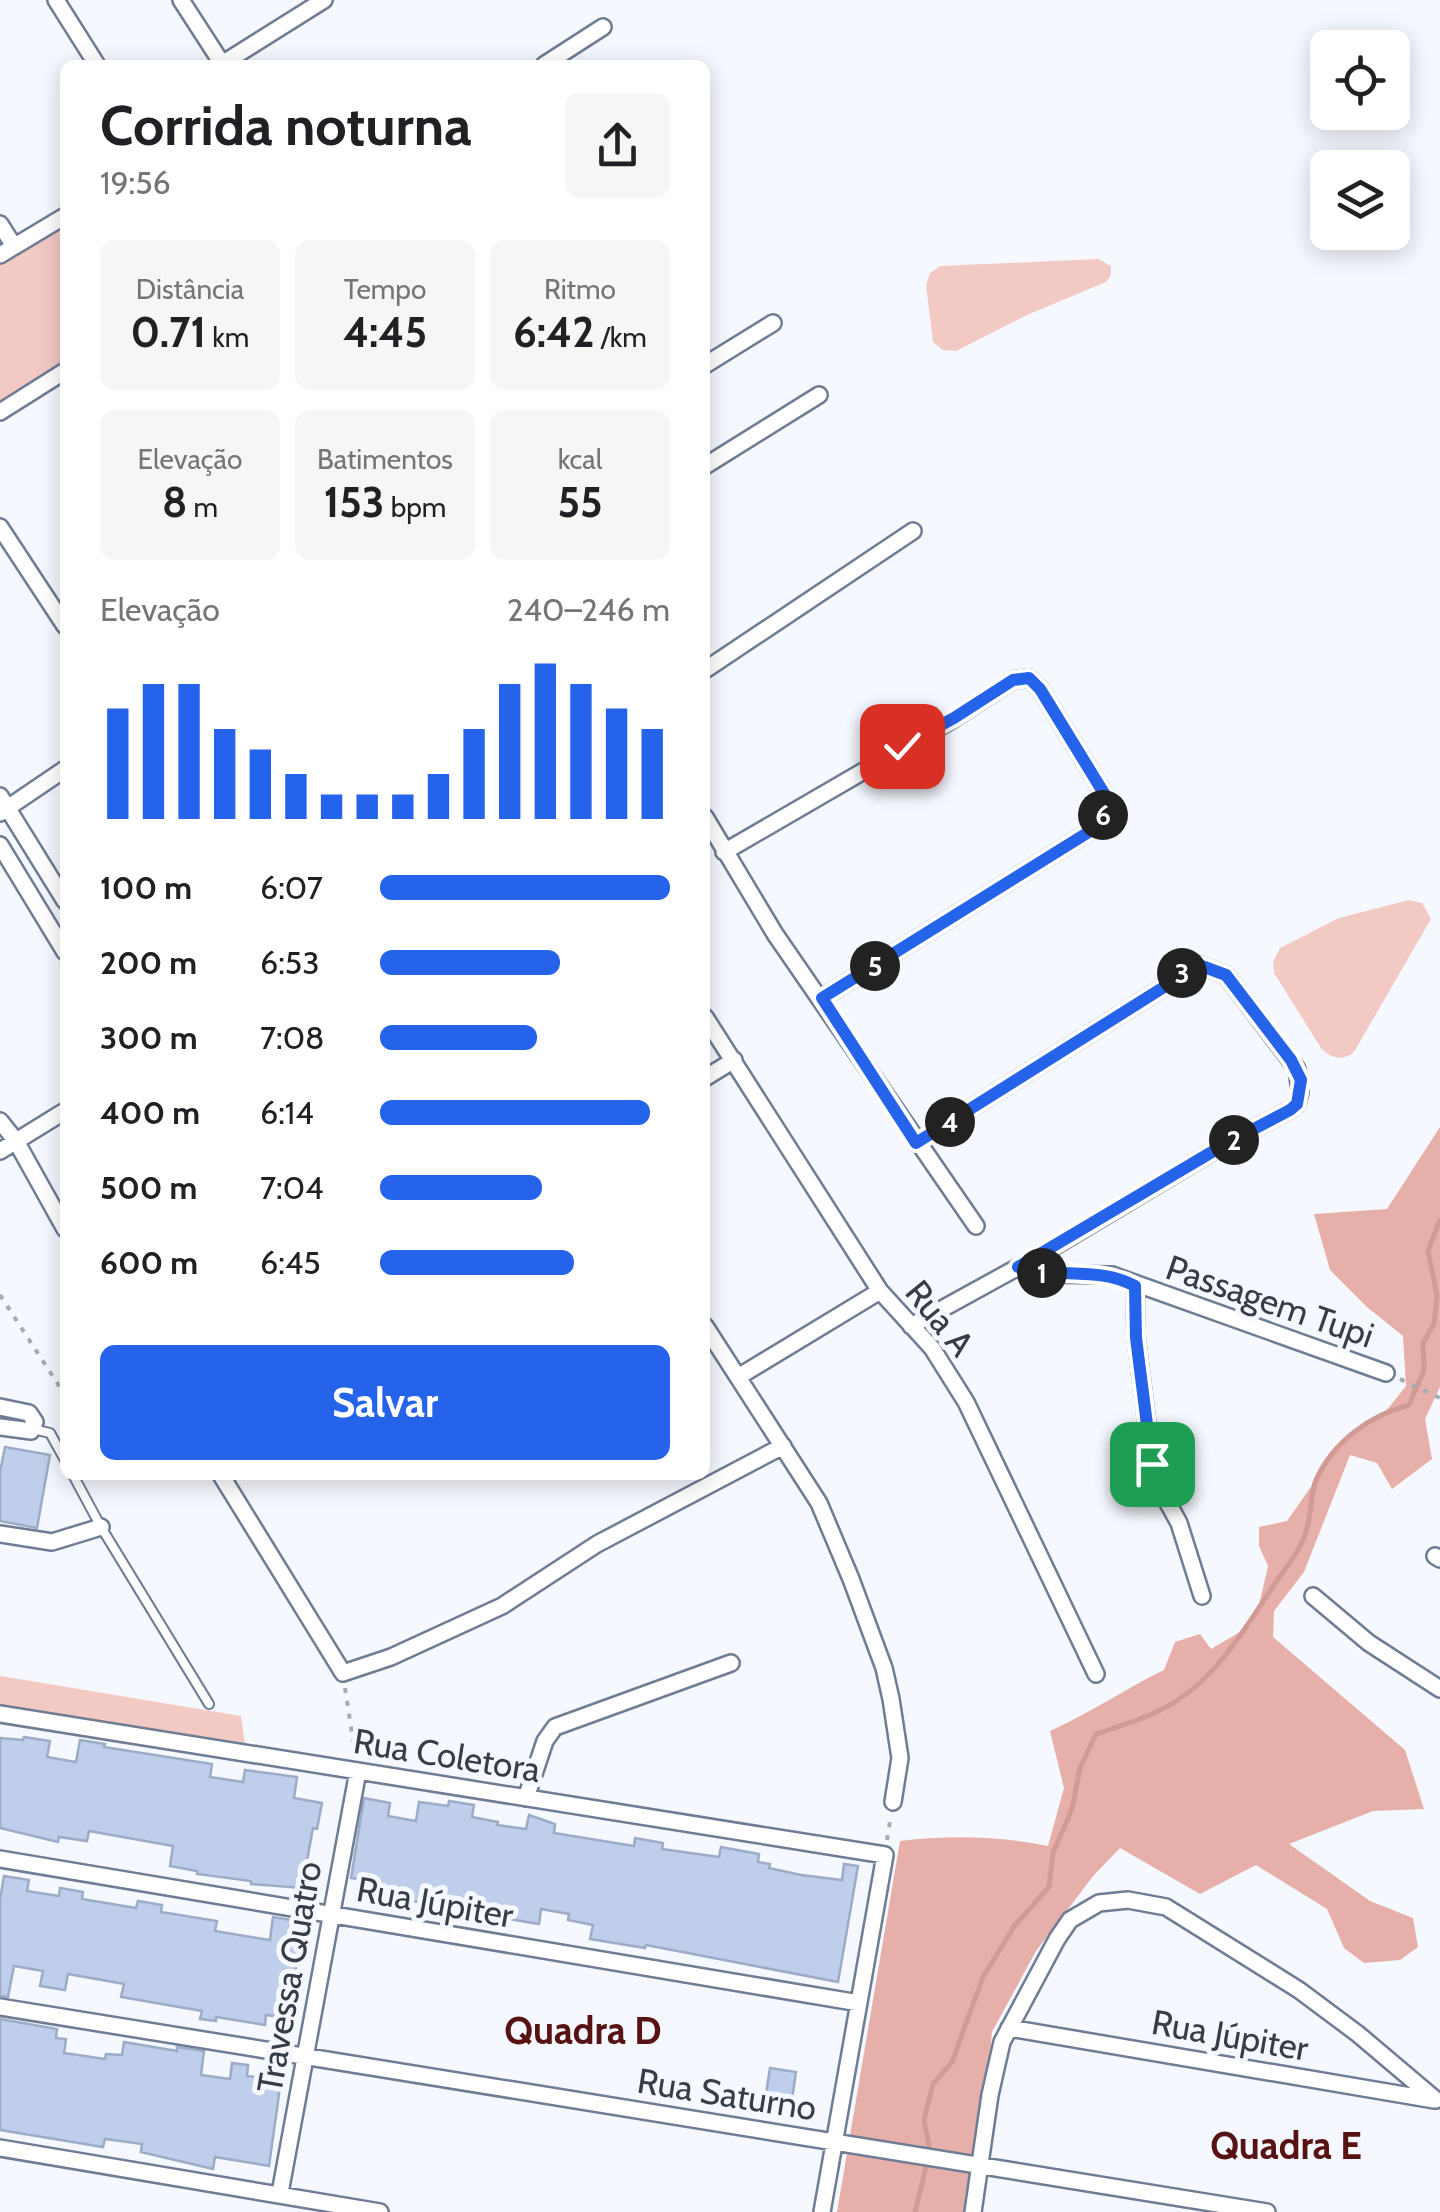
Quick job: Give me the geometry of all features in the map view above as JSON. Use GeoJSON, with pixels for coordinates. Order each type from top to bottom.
{"type":"FeatureCollection","features":[{"type":"Feature","properties":{"kind":"street"},"geometry":{"type":"LineString","coordinates":[[56,0],[94,60]]}},
{"type":"Feature","properties":{"kind":"street"},"geometry":{"type":"LineString","coordinates":[[182,0],[220,60]]}},
{"type":"Feature","properties":{"kind":"street"},"geometry":{"type":"LineString","coordinates":[[229,60],[324,0]]}},
{"type":"Feature","properties":{"kind":"street"},"geometry":{"type":"LineString","coordinates":[[552,60],[603,28]]}},
{"type":"Feature","properties":{"kind":"street"},"geometry":{"type":"LineString","coordinates":[[0,224],[7,250],[60,219]]}},
{"type":"Feature","properties":{"kind":"street"},"geometry":{"type":"LineString","coordinates":[[710,362],[773,323]]}},
{"type":"Feature","properties":{"kind":"street"},"geometry":{"type":"LineString","coordinates":[[0,412],[60,374]]}},
{"type":"Feature","properties":{"kind":"street"},"geometry":{"type":"LineString","coordinates":[[710,463],[819,395]]}},
{"type":"Feature","properties":{"kind":"street"},"geometry":{"type":"LineString","coordinates":[[0,527],[60,618]]}},
{"type":"Feature","properties":{"kind":"street"},"geometry":{"type":"LineString","coordinates":[[710,667],[912,530]]}},
{"type":"Feature","properties":{"kind":"street"},"geometry":{"type":"LineString","coordinates":[[724,852],[1013,680],[1029,678],[1040,689],[1100,784],[1105,795],[1104,815],[1092,830],[822,998]]}},
{"type":"Feature","properties":{"kind":"street"},"geometry":{"type":"LineString","coordinates":[[60,772],[3,805],[60,893]]}},
{"type":"Feature","properties":{"kind":"street"},"geometry":{"type":"LineString","coordinates":[[710,827],[775,934],[976,1226]]}},
{"type":"Feature","properties":{"kind":"street"},"geometry":{"type":"LineString","coordinates":[[0,845],[60,944]]}},
{"type":"Feature","properties":{"kind":"street"},"geometry":{"type":"LineString","coordinates":[[911,1326],[1297,1104],[1301,1080],[1297,1069],[1226,975],[1199,965],[916,1143]]}},
{"type":"Feature","properties":{"kind":"street","name":"Rua A"},"geometry":{"type":"LineString","coordinates":[[710,1024],[880,1291],[932,1348],[966,1402],[1096,1674]]}},
{"type":"Feature","properties":{"kind":"street"},"geometry":{"type":"LineString","coordinates":[[710,1075],[734,1060]]}},
{"type":"Feature","properties":{"kind":"street"},"geometry":{"type":"LineString","coordinates":[[0,1150],[60,1114]]}},
{"type":"Feature","properties":{"kind":"street"},"geometry":{"type":"LineString","coordinates":[[0,1121],[16,1141],[60,1220]]}},
{"type":"Feature","properties":{"kind":"street","name":"Passagem Tupi"},"geometry":{"type":"LineString","coordinates":[[1018,1267],[1047,1274],[1112,1275],[1386,1373]]}},
{"type":"Feature","properties":{"kind":"street"},"geometry":{"type":"LineString","coordinates":[[1135,1286],[1136,1338],[1152,1464],[1158,1485],[1179,1524],[1202,1596]]}},
{"type":"Feature","properties":{"kind":"street"},"geometry":{"type":"LineString","coordinates":[[738,1378],[880,1291]]}},
{"type":"Feature","properties":{"kind":"street"},"geometry":{"type":"LineString","coordinates":[[710,1334],[819,1503],[884,1668],[900,1758],[893,1802]]}},
{"type":"Feature","properties":{"kind":"street"},"geometry":{"type":"LineString","coordinates":[[0,1407],[32,1414],[33,1429],[27,1432],[0,1428]]}},
{"type":"Feature","properties":{"kind":"street"},"geometry":{"type":"LineString","coordinates":[[223,1480],[343,1673],[391,1657],[502,1606],[597,1544],[783,1446]]}},
{"type":"Feature","properties":{"kind":"street"},"geometry":{"type":"LineString","coordinates":[[0,1534],[52,1542],[101,1526]]}},
{"type":"Feature","properties":{"kind":"street"},"geometry":{"type":"LineString","coordinates":[[1313,1596],[1369,1643],[1440,1689]]}},
{"type":"Feature","properties":{"kind":"street"},"geometry":{"type":"LineString","coordinates":[[526,1798],[545,1740],[555,1727],[731,1664]]}},
{"type":"Feature","properties":{"kind":"street","name":"Rua Coletora"},"geometry":{"type":"LineString","coordinates":[[0,1714],[885,1855]]}},
{"type":"Feature","properties":{"kind":"street","name":"Travessa Quatro"},"geometry":{"type":"LineString","coordinates":[[280,2193],[358,1771]]}},
{"type":"Feature","properties":{"kind":"street"},"geometry":{"type":"LineString","coordinates":[[822,2212],[885,1855]]}},
{"type":"Feature","properties":{"kind":"street","name":"Rua Júpiter"},"geometry":{"type":"LineString","coordinates":[[0,1859],[859,2003]]}},
{"type":"Feature","properties":{"kind":"street"},"geometry":{"type":"LineString","coordinates":[[973,2212],[995,2065],[1009,2028],[1047,1953],[1070,1920],[1082,1910],[1112,1900],[1166,1907],[1299,1990],[1438,2100]]}},
{"type":"Feature","properties":{"kind":"street","name":"Rua Saturno"},"geometry":{"type":"LineString","coordinates":[[0,2006],[1268,2212]]}},
{"type":"Feature","properties":{"kind":"street","name":"Rua Júpiter"},"geometry":{"type":"LineString","coordinates":[[1009,2028],[1438,2100]]}},
{"type":"Feature","properties":{"kind":"street"},"geometry":{"type":"LineString","coordinates":[[0,2148],[380,2212]]}},
{"type":"Feature","properties":{"kind":"lane"},"geometry":{"type":"LineString","coordinates":[[33,1429],[50,1432],[60,1451]]}},
{"type":"Feature","properties":{"kind":"lane"},"geometry":{"type":"LineString","coordinates":[[76,1480],[209,1704]]}},
{"type":"Feature","properties":{"kind":"path"},"geometry":{"type":"LineString","coordinates":[[0,1295],[60,1387]]}},
{"type":"Feature","properties":{"kind":"path"},"geometry":{"type":"LineString","coordinates":[[1386,1373],[1440,1398]]}},
{"type":"Feature","properties":{"kind":"path"},"geometry":{"type":"LineString","coordinates":[[343,1673],[358,1771]]}},
{"type":"Feature","properties":{"kind":"path"},"geometry":{"type":"LineString","coordinates":[[885,1855],[893,1802]]}},
{"type":"Feature","properties":{"kind":"shaded area"},"geometry":{"type":"Polygon","coordinates":[[[60,219],[60,374],[0,412],[0,255],[60,219]]]}},
{"type":"Feature","properties":{"kind":"shaded area"},"geometry":{"type":"Polygon","coordinates":[[[1098,259],[1111,266],[1106,282],[1027,315],[956,351],[943,350],[933,342],[926,285],[930,273],[940,266],[1098,259]]]}},
{"type":"Feature","properties":{"kind":"shaded area"},"geometry":{"type":"Polygon","coordinates":[[[1409,900],[1422,903],[1431,919],[1354,1052],[1341,1058],[1329,1055],[1274,973],[1273,962],[1280,948],[1339,918],[1409,900]]]}},
{"type":"Feature","properties":{"kind":"shaded area"},"geometry":{"type":"Polygon","coordinates":[[[1440,1127],[1440,1387],[1425,1419],[1432,1459],[1392,1489],[1377,1463],[1350,1455],[1304,1572],[1274,1611],[1273,1637],[1405,1750],[1424,1809],[1373,1811],[1289,1844],[1370,1901],[1413,1918],[1418,1947],[1400,1960],[1364,1963],[1344,1948],[1327,1909],[1256,1865],[1200,1894],[1120,1848],[1094,1875],[1036,1951],[992,2032],[979,2165],[972,2170],[965,2212],[837,2212],[900,1841],[974,1838],[1048,1846],[1064,1788],[1050,1731],[1164,1670],[1175,1642],[1200,1634],[1211,1649],[1245,1629],[1258,1610],[1268,1566],[1259,1546],[1259,1527],[1287,1521],[1343,1441],[1386,1411],[1406,1386],[1403,1336],[1330,1270],[1314,1214],[1387,1209],[1440,1127]]]}},
{"type":"Feature","properties":{"kind":"shaded area"},"geometry":{"type":"Polygon","coordinates":[[[0,1676],[241,1716],[246,1751],[0,1709],[0,1676]]]}},
{"type":"Feature","properties":{"kind":"building"},"geometry":{"type":"Polygon","coordinates":[[[5,1447],[50,1455],[37,1528],[0,1521],[0,1472],[5,1447]]]}},
{"type":"Feature","properties":{"kind":"building"},"geometry":{"type":"Polygon","coordinates":[[[0,1738],[50,1741],[47,1757],[76,1762],[80,1740],[212,1764],[210,1777],[243,1782],[245,1770],[297,1777],[294,1798],[322,1803],[317,1829],[313,1828],[302,1888],[251,1884],[170,1866],[173,1846],[89,1831],[87,1841],[59,1837],[58,1842],[0,1828],[0,1738]]]}},
{"type":"Feature","properties":{"kind":"building"},"geometry":{"type":"Polygon","coordinates":[[[364,1798],[390,1803],[388,1816],[416,1821],[419,1802],[448,1806],[449,1801],[474,1805],[472,1817],[498,1822],[497,1825],[526,1829],[529,1815],[555,1824],[554,1833],[634,1846],[635,1838],[663,1843],[662,1849],[719,1857],[721,1847],[759,1854],[758,1862],[770,1864],[769,1868],[801,1875],[842,1880],[844,1864],[858,1866],[838,1982],[646,1945],[645,1948],[590,1939],[593,1925],[568,1920],[569,1914],[541,1909],[539,1924],[509,1919],[509,1923],[484,1919],[486,1911],[457,1906],[401,1899],[400,1907],[374,1903],[378,1882],[351,1878],[364,1798]]]}},
{"type":"Feature","properties":{"kind":"building"},"geometry":{"type":"Polygon","coordinates":[[[4,1876],[29,1880],[27,1891],[59,1896],[60,1888],[83,1892],[82,1899],[136,1908],[138,1901],[162,1905],[161,1912],[217,1921],[215,1931],[270,1940],[273,1917],[303,1922],[288,2018],[266,2015],[265,2025],[216,2017],[216,2021],[200,2019],[202,2011],[121,1997],[124,1984],[68,1974],[65,1990],[40,1986],[43,1971],[14,1966],[8,1997],[0,1996],[0,1900],[4,1876]]]}},
{"type":"Feature","properties":{"kind":"building"},"geometry":{"type":"Polygon","coordinates":[[[0,2019],[57,2029],[56,2038],[66,2039],[64,2053],[105,2059],[106,2054],[122,2055],[124,2042],[177,2051],[177,2047],[204,2051],[201,2075],[230,2079],[232,2063],[248,2065],[247,2076],[281,2080],[269,2166],[215,2157],[213,2169],[141,2152],[142,2144],[105,2139],[103,2147],[0,2130],[0,2019]]]}},
{"type":"Feature","properties":{"kind":"building"},"geometry":{"type":"Polygon","coordinates":[[[770,2068],[796,2072],[790,2112],[764,2107],[770,2068]]]}},
{"type":"Feature","properties":{"kind":"waterway"},"geometry":{"type":"LineString","coordinates":[[915,2212],[930,2151],[924,2120],[933,2084],[952,2062],[983,1977],[1015,1925],[1049,1887],[1053,1853],[1072,1809],[1080,1768],[1096,1734],[1166,1707],[1205,1678],[1242,1633],[1297,1552],[1323,1466],[1354,1432],[1409,1405],[1424,1370],[1423,1343],[1434,1324],[1437,1296],[1428,1251],[1440,1220]]}},
{"type":"Feature","properties":{"kind":"district","name":"Quadra D"},"geometry":{"type":"Point","coordinates":[583,2030]}},
{"type":"Feature","properties":{"kind":"district","name":"Quadra E"},"geometry":{"type":"Point","coordinates":[1286,2145]}},
{"type":"Feature","properties":{"kind":"route"},"geometry":{"type":"LineString","coordinates":[[902,746],[1013,680],[1029,678],[1040,689],[1100,784],[1106,806],[1092,830],[822,998],[916,1143],[1199,965],[1226,975],[1291,1060],[1301,1080],[1297,1104],[1290,1110],[1018,1267],[1047,1274],[1112,1275],[1135,1286],[1136,1338],[1152,1464]]}}]}
